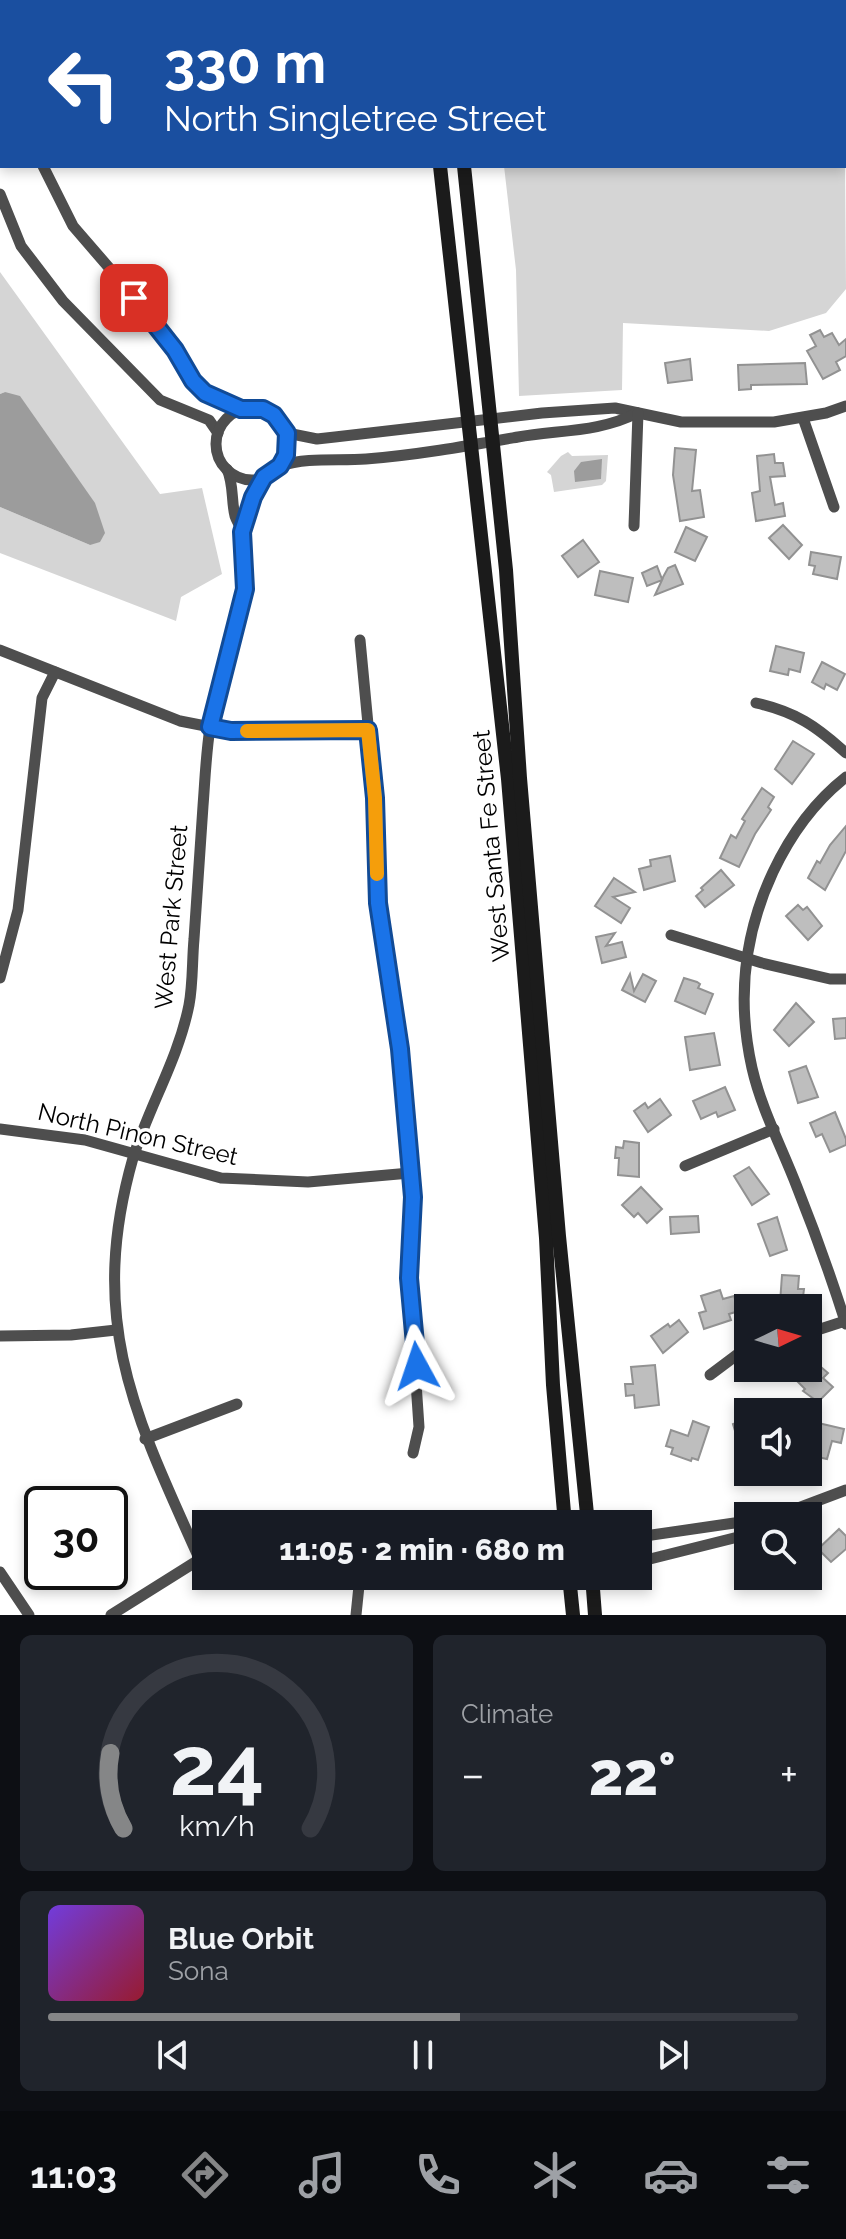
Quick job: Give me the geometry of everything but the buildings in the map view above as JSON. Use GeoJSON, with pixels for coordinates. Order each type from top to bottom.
{"type":"FeatureCollection","features":[{"type":"Feature","properties":{"kind":"street"},"geometry":{"type":"LineString","coordinates":[[44,168],[73,226],[149,314],[193,381],[205,393],[241,409]]}},
{"type":"Feature","properties":{"kind":"street","name":"West Santa Fe Street"},"geometry":{"type":"LineString","coordinates":[[440,168],[510,795],[546,1238],[553,1385],[564,1510]]}},
{"type":"Feature","properties":{"kind":"street","name":"West Santa Fe Street"},"geometry":{"type":"LineString","coordinates":[[464,168],[508,585],[520,778],[559,1236],[587,1510]]}},
{"type":"Feature","properties":{"kind":"street"},"geometry":{"type":"LineString","coordinates":[[0,194],[21,246],[63,301],[160,400],[209,420],[218,433]]}},
{"type":"Feature","properties":{"kind":"street"},"geometry":{"type":"LineString","coordinates":[[287,433],[317,439],[491,418],[615,408],[681,422],[774,422],[846,406]]}},
{"type":"Feature","properties":{"kind":"street"},"geometry":{"type":"LineString","coordinates":[[280,466],[286,455],[287,433],[274,415],[252,408],[241,409],[231,415],[218,433],[216,445],[227,469],[247,480],[264,477],[280,466],[298,460],[363,459],[493,444],[515,438],[617,424],[638,413]]}},
{"type":"Feature","properties":{"kind":"street"},"geometry":{"type":"LineString","coordinates":[[634,526],[638,413]]}},
{"type":"Feature","properties":{"kind":"street"},"geometry":{"type":"LineString","coordinates":[[803,418],[834,507]]}},
{"type":"Feature","properties":{"kind":"street","name":"West Park Street"},"geometry":{"type":"LineString","coordinates":[[227,469],[233,484],[235,516],[242,532]]}},
{"type":"Feature","properties":{"kind":"street","name":"West Park Street"},"geometry":{"type":"LineString","coordinates":[[192,1536],[145,1439],[124,1373],[116,1330],[116,1241],[134,1155],[173,1063],[189,1004],[210,727],[245,589],[242,532],[253,497],[264,477]]}},
{"type":"Feature","properties":{"kind":"street"},"geometry":{"type":"LineString","coordinates":[[360,640],[375,798],[378,903],[400,1049],[413,1215],[409,1278],[419,1397],[419,1427],[413,1453]]}},
{"type":"Feature","properties":{"kind":"street"},"geometry":{"type":"LineString","coordinates":[[0,650],[152,712],[210,727],[231,731],[368,730]]}},
{"type":"Feature","properties":{"kind":"street"},"geometry":{"type":"LineString","coordinates":[[0,978],[18,910],[42,698],[55,672]]}},
{"type":"Feature","properties":{"kind":"street"},"geometry":{"type":"LineString","coordinates":[[756,703],[784,709],[803,718],[846,753]]}},
{"type":"Feature","properties":{"kind":"street"},"geometry":{"type":"LineString","coordinates":[[822,1329],[846,1322],[819,1242],[752,1070],[746,1036],[744,991],[757,912],[780,857],[810,813],[846,777]]}},
{"type":"Feature","properties":{"kind":"street"},"geometry":{"type":"LineString","coordinates":[[671,935],[809,975],[846,979]]}},
{"type":"Feature","properties":{"kind":"street","name":"North Pinon Street"},"geometry":{"type":"LineString","coordinates":[[0,1129],[42,1132],[85,1140],[221,1178],[308,1182],[410,1173]]}},
{"type":"Feature","properties":{"kind":"street"},"geometry":{"type":"LineString","coordinates":[[685,1166],[774,1129]]}},
{"type":"Feature","properties":{"kind":"street"},"geometry":{"type":"LineString","coordinates":[[0,1336],[71,1335],[116,1330]]}},
{"type":"Feature","properties":{"kind":"street"},"geometry":{"type":"LineString","coordinates":[[710,1375],[734,1357]]}},
{"type":"Feature","properties":{"kind":"street"},"geometry":{"type":"LineString","coordinates":[[145,1439],[237,1404]]}},
{"type":"Feature","properties":{"kind":"street"},"geometry":{"type":"LineString","coordinates":[[814,1502],[846,1490]]}},
{"type":"Feature","properties":{"kind":"street"},"geometry":{"type":"LineString","coordinates":[[652,1535],[734,1523]]}},
{"type":"Feature","properties":{"kind":"street"},"geometry":{"type":"LineString","coordinates":[[652,1559],[734,1536]]}},
{"type":"Feature","properties":{"kind":"street"},"geometry":{"type":"LineString","coordinates":[[111,1615],[192,1563]]}},
{"type":"Feature","properties":{"kind":"street"},"geometry":{"type":"LineString","coordinates":[[0,1572],[29,1615]]}},
{"type":"Feature","properties":{"kind":"street"},"geometry":{"type":"LineString","coordinates":[[356,1615],[359,1590]]}},
{"type":"Feature","properties":{"kind":"street"},"geometry":{"type":"LineString","coordinates":[[570,1590],[573,1615]]}},
{"type":"Feature","properties":{"kind":"street"},"geometry":{"type":"LineString","coordinates":[[593,1590],[595,1615]]}},
{"type":"Feature","properties":{"kind":"shaded area"},"geometry":{"type":"Polygon","coordinates":[[[504,168],[845,168],[846,289],[826,313],[769,331],[623,323],[622,390],[519,396],[516,270],[504,168]]]}},
{"type":"Feature","properties":{"kind":"shaded area"},"geometry":{"type":"Polygon","coordinates":[[[0,272],[160,494],[202,488],[222,574],[181,597],[176,621],[0,553],[0,507],[90,545],[5,392],[0,394],[0,272]]]}},
{"type":"Feature","properties":{"kind":"shaded area"},"geometry":{"type":"Polygon","coordinates":[[[5,392],[20,396],[95,503],[105,533],[100,542],[90,545],[0,507],[0,394],[5,392]]]}},
{"type":"Feature","properties":{"kind":"shaded area"},"geometry":{"type":"Polygon","coordinates":[[[568,452],[572,456],[608,455],[606,481],[602,485],[554,492],[551,475],[547,472],[568,452]]]}},
{"type":"Feature","properties":{"kind":"shaded area"},"geometry":{"type":"Polygon","coordinates":[[[602,459],[601,479],[575,482],[574,471],[581,462],[602,459]]]}},
{"type":"Feature","properties":{"kind":"slow traffic"},"geometry":{"type":"LineString","coordinates":[[247,731],[368,730],[375,798],[377,874]]}},
{"type":"Feature","properties":{"kind":"route"},"geometry":{"type":"LineString","coordinates":[[134,298],[149,314],[193,381],[205,393],[241,409],[263,409],[282,423],[287,433],[286,455],[271,475],[264,477],[253,497],[242,532],[245,589],[210,727],[231,731],[368,730],[375,798],[378,903],[400,1049],[413,1197],[409,1278],[417,1366]]}}]}
